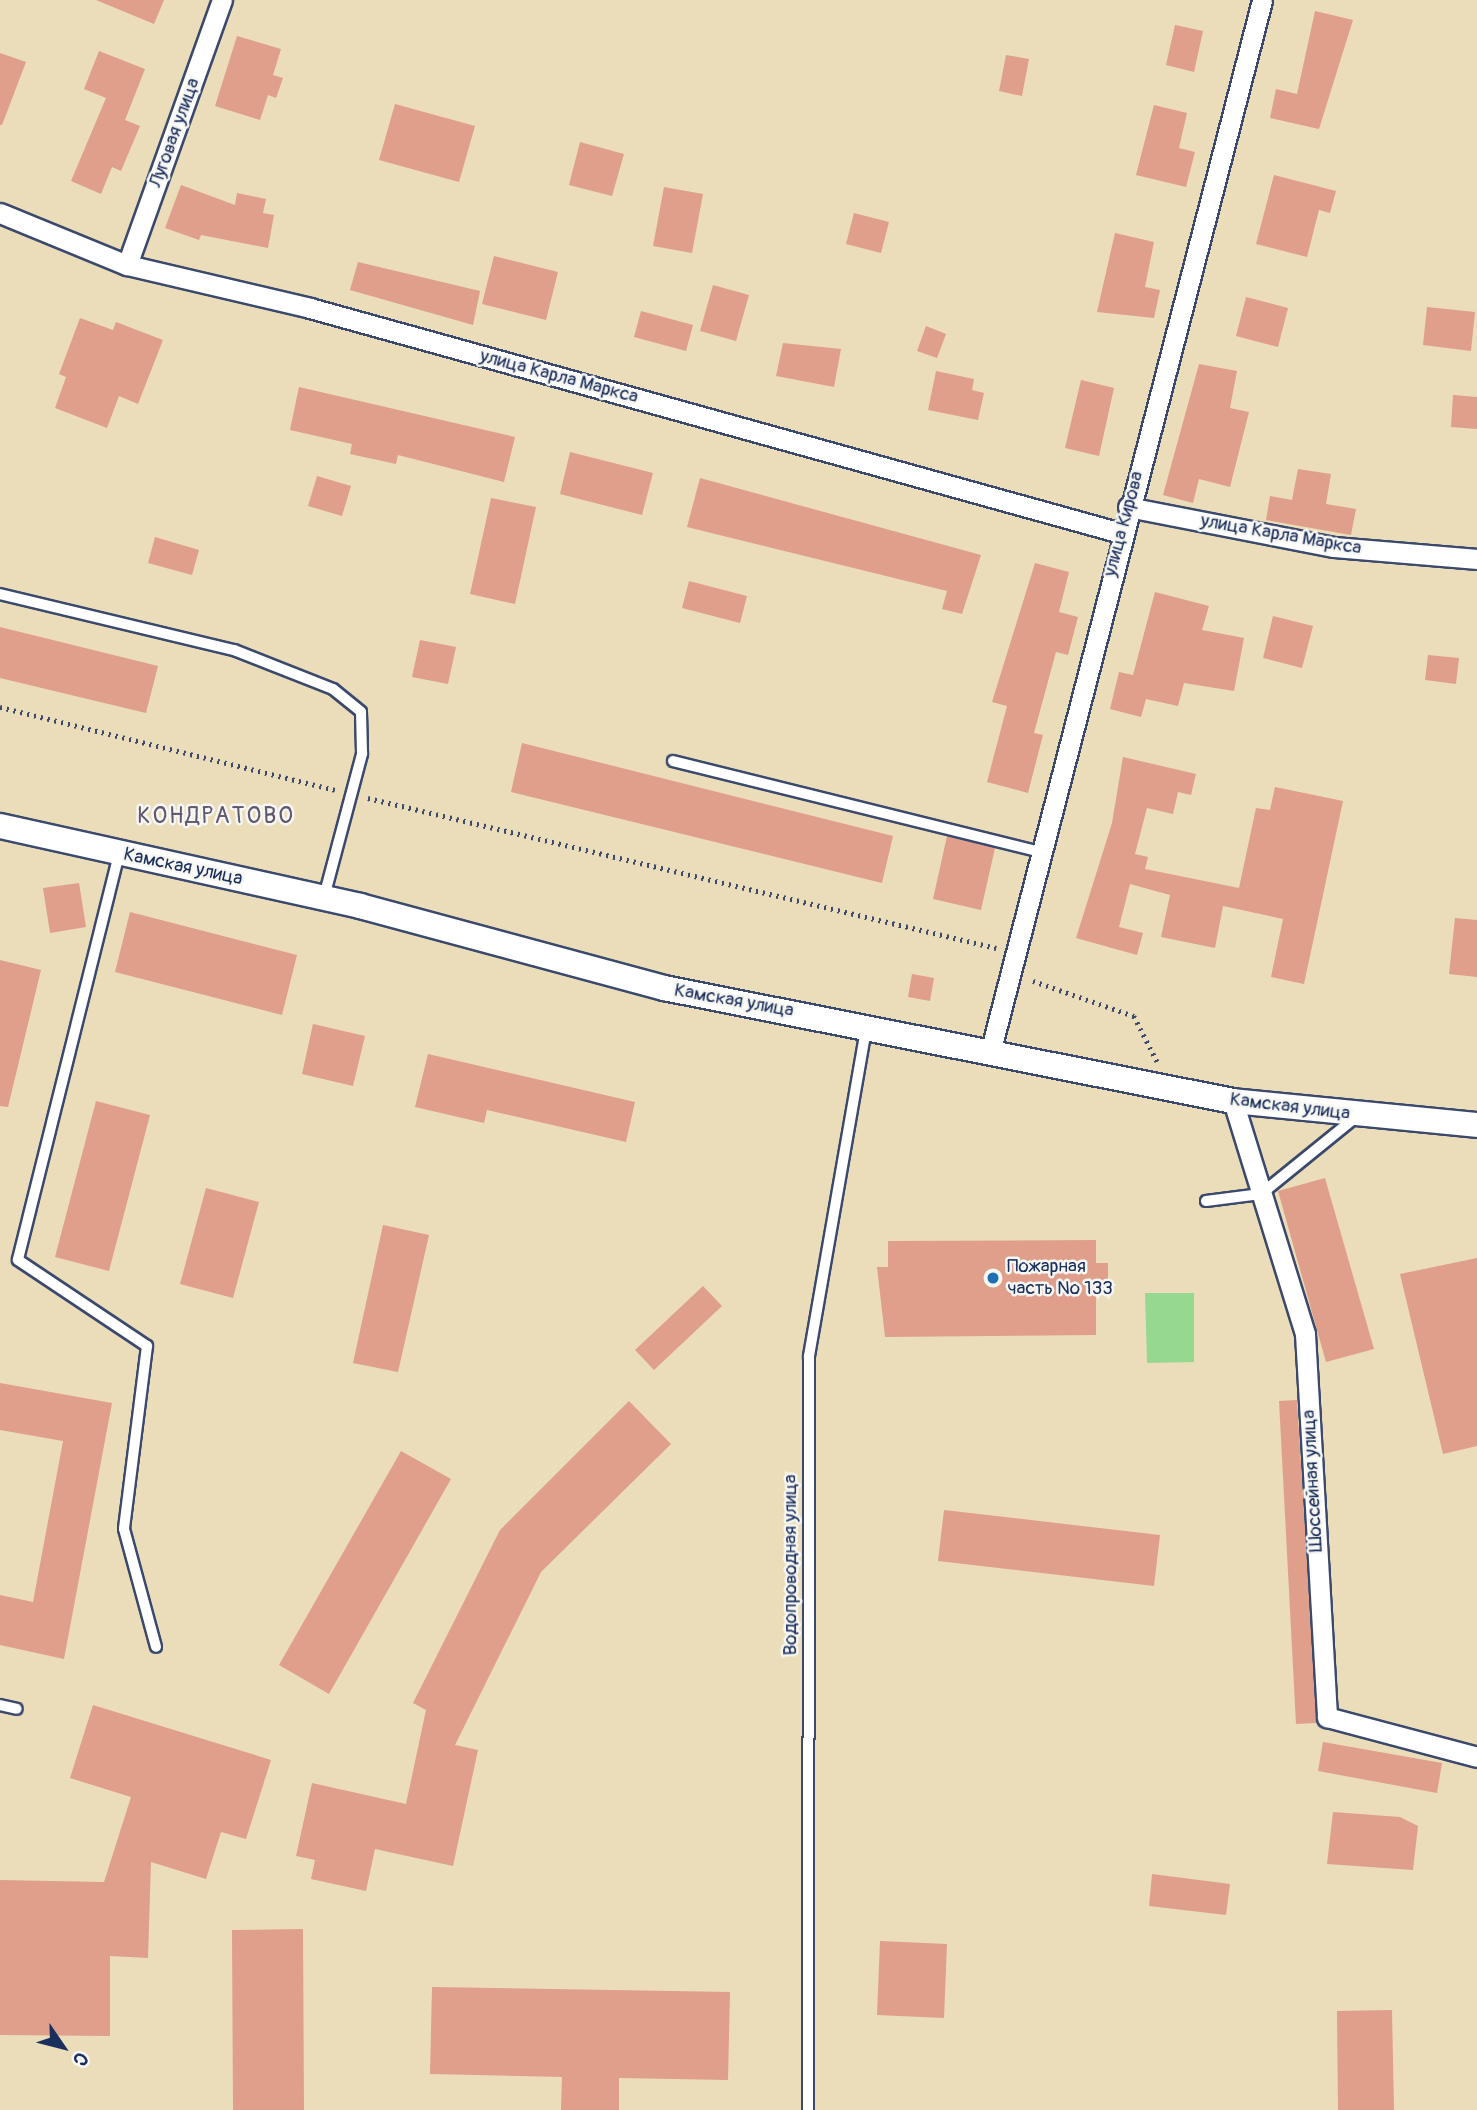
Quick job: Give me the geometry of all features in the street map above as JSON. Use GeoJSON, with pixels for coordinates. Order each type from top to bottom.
{"type":"FeatureCollection","features":[{"type":"Feature","properties":{"kind":"street","name":"Луговая улица"},"geometry":{"type":"LineString","coordinates":[[127,265],[222,0]]}},
{"type":"Feature","properties":{"kind":"street","name":"улица Кирова"},"geometry":{"type":"LineString","coordinates":[[991,1049],[1121,533],[1262,0]]}},
{"type":"Feature","properties":{"kind":"street","name":"улица Карла Маркса"},"geometry":{"type":"LineString","coordinates":[[0,213],[127,265],[310,308],[1121,533]]}},
{"type":"Feature","properties":{"kind":"street","name":"улица Карла Маркса"},"geometry":{"type":"LineString","coordinates":[[1128,507],[1334,547],[1477,559]]}},
{"type":"Feature","properties":{"kind":"street","name":"Камская улица"},"geometry":{"type":"LineString","coordinates":[[0,826],[323,898],[664,988],[991,1049],[1233,1101],[1357,1116],[1477,1125]]}},
{"type":"Feature","properties":{"kind":"street","name":"Шоссейная улица"},"geometry":{"type":"LineString","coordinates":[[1233,1101],[1305,1334],[1328,1717],[1477,1757]]}},
{"type":"Feature","properties":{"kind":"lane"},"geometry":{"type":"LineString","coordinates":[[0,594],[234,650],[333,688],[361,712],[362,754],[323,898]]}},
{"type":"Feature","properties":{"kind":"lane"},"geometry":{"type":"LineString","coordinates":[[673,761],[1041,852]]}},
{"type":"Feature","properties":{"kind":"lane"},"geometry":{"type":"LineString","coordinates":[[119,853],[18,1260],[147,1346],[124,1529],[156,1647]]}},
{"type":"Feature","properties":{"kind":"lane","name":"Водопроводная улица"},"geometry":{"type":"LineString","coordinates":[[808,2110],[809,1356],[867,1026]]}},
{"type":"Feature","properties":{"kind":"lane"},"geometry":{"type":"LineString","coordinates":[[1206,1201],[1261,1194],[1357,1116]]}},
{"type":"Feature","properties":{"kind":"lane"},"geometry":{"type":"LineString","coordinates":[[0,1705],[17,1710]]}},
{"type":"Feature","properties":{"kind":"path"},"geometry":{"type":"LineString","coordinates":[[0,707],[1015,953]]}},
{"type":"Feature","properties":{"kind":"path"},"geometry":{"type":"LineString","coordinates":[[1036,970],[1033,983],[1134,1016],[1171,1087]]}},
{"type":"Feature","properties":{"kind":"green space"},"geometry":{"type":"Polygon","coordinates":[[[1145,1293],[1194,1293],[1194,1362],[1147,1363],[1145,1293]]]}},
{"type":"Feature","properties":{"kind":"building"},"geometry":{"type":"Polygon","coordinates":[[[96,0],[164,0],[154,24],[96,0]]]}},
{"type":"Feature","properties":{"kind":"building"},"geometry":{"type":"Polygon","coordinates":[[[1315,11],[1353,20],[1319,129],[1270,118],[1276,89],[1297,94],[1315,11]]]}},
{"type":"Feature","properties":{"kind":"building"},"geometry":{"type":"Polygon","coordinates":[[[1175,25],[1203,31],[1194,72],[1166,65],[1175,25]]]}},
{"type":"Feature","properties":{"kind":"building"},"geometry":{"type":"Polygon","coordinates":[[[237,36],[281,49],[273,75],[283,78],[276,98],[268,95],[260,120],[215,106],[237,36]]]}},
{"type":"Feature","properties":{"kind":"building"},"geometry":{"type":"Polygon","coordinates":[[[99,51],[145,69],[125,120],[140,126],[121,171],[112,167],[101,194],[71,181],[106,98],[84,89],[99,51]]]}},
{"type":"Feature","properties":{"kind":"building"},"geometry":{"type":"Polygon","coordinates":[[[0,53],[26,62],[2,125],[0,125],[0,53]]]}},
{"type":"Feature","properties":{"kind":"building"},"geometry":{"type":"Polygon","coordinates":[[[1006,55],[1029,59],[1022,96],[999,91],[1006,55]]]}},
{"type":"Feature","properties":{"kind":"building"},"geometry":{"type":"Polygon","coordinates":[[[395,104],[475,126],[459,182],[379,160],[395,104]]]}},
{"type":"Feature","properties":{"kind":"building"},"geometry":{"type":"Polygon","coordinates":[[[1154,105],[1187,113],[1179,148],[1195,152],[1186,187],[1136,175],[1154,105]]]}},
{"type":"Feature","properties":{"kind":"building"},"geometry":{"type":"Polygon","coordinates":[[[580,142],[624,154],[612,196],[569,185],[580,142]]]}},
{"type":"Feature","properties":{"kind":"building"},"geometry":{"type":"Polygon","coordinates":[[[1274,175],[1336,191],[1330,213],[1319,210],[1307,257],[1256,244],[1274,175]]]}},
{"type":"Feature","properties":{"kind":"building"},"geometry":{"type":"Polygon","coordinates":[[[181,185],[235,205],[237,193],[266,199],[263,213],[274,215],[268,248],[201,235],[199,240],[165,228],[181,185]]]}},
{"type":"Feature","properties":{"kind":"building"},"geometry":{"type":"Polygon","coordinates":[[[664,187],[703,194],[692,253],[653,246],[664,187]]]}},
{"type":"Feature","properties":{"kind":"building"},"geometry":{"type":"Polygon","coordinates":[[[854,213],[889,222],[881,253],[846,244],[854,213]]]}},
{"type":"Feature","properties":{"kind":"building"},"geometry":{"type":"Polygon","coordinates":[[[1115,233],[1154,242],[1145,287],[1160,290],[1154,318],[1097,312],[1115,233]]]}},
{"type":"Feature","properties":{"kind":"building"},"geometry":{"type":"Polygon","coordinates":[[[494,256],[558,272],[546,320],[482,304],[494,256]]]}},
{"type":"Feature","properties":{"kind":"building"},"geometry":{"type":"Polygon","coordinates":[[[358,262],[480,291],[473,325],[350,290],[358,262]]]}},
{"type":"Feature","properties":{"kind":"building"},"geometry":{"type":"Polygon","coordinates":[[[713,285],[749,295],[736,341],[700,331],[713,285]]]}},
{"type":"Feature","properties":{"kind":"building"},"geometry":{"type":"Polygon","coordinates":[[[1246,297],[1288,308],[1278,347],[1236,336],[1246,297]]]}},
{"type":"Feature","properties":{"kind":"building"},"geometry":{"type":"Polygon","coordinates":[[[1427,307],[1475,312],[1471,351],[1423,345],[1427,307]]]}},
{"type":"Feature","properties":{"kind":"building"},"geometry":{"type":"Polygon","coordinates":[[[641,311],[693,325],[686,351],[634,337],[641,311]]]}},
{"type":"Feature","properties":{"kind":"building"},"geometry":{"type":"Polygon","coordinates":[[[80,318],[113,330],[116,322],[163,340],[138,404],[119,396],[107,428],[55,408],[66,377],[59,374],[80,318]]]}},
{"type":"Feature","properties":{"kind":"building"},"geometry":{"type":"Polygon","coordinates":[[[926,326],[946,334],[937,358],[917,351],[926,326]]]}},
{"type":"Feature","properties":{"kind":"building"},"geometry":{"type":"Polygon","coordinates":[[[783,343],[841,349],[834,387],[776,376],[783,343]]]}},
{"type":"Feature","properties":{"kind":"building"},"geometry":{"type":"Polygon","coordinates":[[[1199,364],[1237,371],[1230,408],[1249,412],[1230,487],[1199,479],[1193,503],[1163,495],[1199,364]]]}},
{"type":"Feature","properties":{"kind":"building"},"geometry":{"type":"Polygon","coordinates":[[[936,371],[974,379],[972,390],[984,393],[978,420],[928,410],[936,371]]]}},
{"type":"Feature","properties":{"kind":"building"},"geometry":{"type":"Polygon","coordinates":[[[1081,380],[1114,388],[1099,456],[1065,448],[1081,380]]]}},
{"type":"Feature","properties":{"kind":"building"},"geometry":{"type":"Polygon","coordinates":[[[299,387],[515,437],[504,482],[398,455],[396,464],[350,454],[352,444],[290,430],[299,387]]]}},
{"type":"Feature","properties":{"kind":"building"},"geometry":{"type":"Polygon","coordinates":[[[1453,395],[1477,397],[1477,429],[1451,427],[1453,395]]]}},
{"type":"Feature","properties":{"kind":"building"},"geometry":{"type":"Polygon","coordinates":[[[570,452],[653,473],[642,515],[560,494],[570,452]]]}},
{"type":"Feature","properties":{"kind":"building"},"geometry":{"type":"Polygon","coordinates":[[[1298,469],[1331,474],[1326,504],[1356,509],[1351,535],[1266,520],[1270,496],[1292,500],[1298,469]]]}},
{"type":"Feature","properties":{"kind":"building"},"geometry":{"type":"Polygon","coordinates":[[[317,476],[351,486],[342,516],[308,506],[317,476]]]}},
{"type":"Feature","properties":{"kind":"building"},"geometry":{"type":"Polygon","coordinates":[[[700,478],[981,555],[962,614],[942,609],[947,591],[687,527],[700,478]]]}},
{"type":"Feature","properties":{"kind":"building"},"geometry":{"type":"Polygon","coordinates":[[[491,498],[536,507],[515,604],[470,594],[491,498]]]}},
{"type":"Feature","properties":{"kind":"building"},"geometry":{"type":"Polygon","coordinates":[[[155,537],[199,550],[192,575],[148,563],[155,537]]]}},
{"type":"Feature","properties":{"kind":"building"},"geometry":{"type":"Polygon","coordinates":[[[1035,563],[1069,572],[1059,612],[1078,617],[1068,655],[1056,652],[1034,733],[1043,735],[1028,793],[987,782],[1007,706],[992,702],[1035,563]]]}},
{"type":"Feature","properties":{"kind":"building"},"geometry":{"type":"Polygon","coordinates":[[[689,581],[747,596],[740,623],[682,608],[689,581]]]}},
{"type":"Feature","properties":{"kind":"building"},"geometry":{"type":"Polygon","coordinates":[[[1155,592],[1209,606],[1202,630],[1244,638],[1234,691],[1184,683],[1178,706],[1146,699],[1141,717],[1110,709],[1119,672],[1133,675],[1155,592]]]}},
{"type":"Feature","properties":{"kind":"building"},"geometry":{"type":"Polygon","coordinates":[[[1273,616],[1313,626],[1302,668],[1263,658],[1273,616]]]}},
{"type":"Feature","properties":{"kind":"building"},"geometry":{"type":"Polygon","coordinates":[[[0,627],[158,666],[146,713],[0,678],[0,627]]]}},
{"type":"Feature","properties":{"kind":"building"},"geometry":{"type":"Polygon","coordinates":[[[420,640],[456,647],[448,684],[412,677],[420,640]]]}},
{"type":"Feature","properties":{"kind":"building"},"geometry":{"type":"Polygon","coordinates":[[[1428,655],[1459,658],[1456,684],[1425,680],[1428,655]]]}},
{"type":"Feature","properties":{"kind":"building"},"geometry":{"type":"Polygon","coordinates":[[[522,743],[893,836],[882,883],[511,792],[522,743]]]}},
{"type":"Feature","properties":{"kind":"building"},"geometry":{"type":"Polygon","coordinates":[[[1123,757],[1196,774],[1191,795],[1178,792],[1173,814],[1147,808],[1135,854],[1148,857],[1145,869],[1239,888],[1256,808],[1270,810],[1275,787],[1343,801],[1304,984],[1271,977],[1283,919],[1223,906],[1215,948],[1161,937],[1170,895],[1130,884],[1119,927],[1143,933],[1137,955],[1076,938],[1112,823],[1123,757]]]}},
{"type":"Feature","properties":{"kind":"building"},"geometry":{"type":"Polygon","coordinates":[[[947,836],[995,848],[981,910],[933,899],[947,836]]]}},
{"type":"Feature","properties":{"kind":"building"},"geometry":{"type":"Polygon","coordinates":[[[79,883],[86,927],[50,933],[43,888],[79,883]]]}},
{"type":"Feature","properties":{"kind":"building"},"geometry":{"type":"Polygon","coordinates":[[[130,912],[297,955],[282,1015],[115,972],[130,912]]]}},
{"type":"Feature","properties":{"kind":"building"},"geometry":{"type":"Polygon","coordinates":[[[1455,918],[1477,920],[1477,977],[1449,974],[1455,918]]]}},
{"type":"Feature","properties":{"kind":"building"},"geometry":{"type":"Polygon","coordinates":[[[0,960],[41,970],[8,1107],[0,1106],[0,960]]]}},
{"type":"Feature","properties":{"kind":"building"},"geometry":{"type":"Polygon","coordinates":[[[912,974],[934,978],[930,1001],[908,997],[912,974]]]}},
{"type":"Feature","properties":{"kind":"building"},"geometry":{"type":"Polygon","coordinates":[[[313,1024],[365,1036],[353,1086],[302,1074],[313,1024]]]}},
{"type":"Feature","properties":{"kind":"building"},"geometry":{"type":"Polygon","coordinates":[[[428,1054],[635,1102],[626,1142],[487,1110],[484,1123],[415,1107],[428,1054]]]}},
{"type":"Feature","properties":{"kind":"building"},"geometry":{"type":"Polygon","coordinates":[[[96,1101],[150,1115],[109,1271],[55,1257],[96,1101]]]}},
{"type":"Feature","properties":{"kind":"building"},"geometry":{"type":"Polygon","coordinates":[[[1325,1178],[1374,1349],[1326,1362],[1278,1191],[1325,1178]]]}},
{"type":"Feature","properties":{"kind":"building"},"geometry":{"type":"Polygon","coordinates":[[[206,1188],[259,1202],[233,1298],[180,1284],[206,1188]]]}},
{"type":"Feature","properties":{"kind":"building"},"geometry":{"type":"Polygon","coordinates":[[[383,1225],[429,1235],[398,1372],[353,1363],[383,1225]]]}},
{"type":"Feature","properties":{"kind":"building","name":"Пожарная часть № 133"},"geometry":{"type":"Polygon","coordinates":[[[1096,1240],[1096,1263],[1108,1263],[1108,1289],[1096,1289],[1096,1335],[885,1337],[877,1267],[888,1267],[888,1241],[1096,1240]]]}},
{"type":"Feature","properties":{"kind":"building"},"geometry":{"type":"Polygon","coordinates":[[[1477,1258],[1477,1446],[1443,1454],[1400,1274],[1477,1258]]]}},
{"type":"Feature","properties":{"kind":"building"},"geometry":{"type":"Polygon","coordinates":[[[703,1286],[722,1306],[654,1370],[635,1350],[703,1286]]]}},
{"type":"Feature","properties":{"kind":"building"},"geometry":{"type":"Polygon","coordinates":[[[0,1383],[112,1403],[64,1659],[0,1645],[0,1595],[33,1602],[63,1441],[0,1430],[0,1383]]]}},
{"type":"Feature","properties":{"kind":"building"},"geometry":{"type":"Polygon","coordinates":[[[1297,1400],[1317,1723],[1296,1724],[1279,1401],[1297,1400]]]}},
{"type":"Feature","properties":{"kind":"building"},"geometry":{"type":"Polygon","coordinates":[[[629,1401],[671,1444],[541,1572],[455,1745],[478,1750],[453,1866],[375,1849],[366,1891],[311,1879],[315,1860],[296,1856],[312,1783],[406,1804],[426,1710],[413,1703],[500,1530],[629,1401]]]}},
{"type":"Feature","properties":{"kind":"building"},"geometry":{"type":"Polygon","coordinates":[[[401,1451],[451,1479],[329,1694],[279,1665],[401,1451]]]}},
{"type":"Feature","properties":{"kind":"building"},"geometry":{"type":"Polygon","coordinates":[[[944,1510],[1160,1535],[1154,1586],[938,1561],[944,1510]]]}},
{"type":"Feature","properties":{"kind":"building"},"geometry":{"type":"Polygon","coordinates":[[[93,1705],[271,1760],[246,1839],[221,1832],[206,1879],[151,1862],[148,1958],[110,1956],[110,2036],[0,2035],[0,1880],[104,1882],[131,1797],[70,1778],[93,1705]]]}},
{"type":"Feature","properties":{"kind":"building"},"geometry":{"type":"Polygon","coordinates":[[[1323,1742],[1442,1763],[1437,1793],[1318,1771],[1323,1742]]]}},
{"type":"Feature","properties":{"kind":"building"},"geometry":{"type":"Polygon","coordinates":[[[1333,1812],[1400,1817],[1418,1826],[1413,1870],[1327,1864],[1333,1812]]]}},
{"type":"Feature","properties":{"kind":"building"},"geometry":{"type":"Polygon","coordinates":[[[1152,1874],[1230,1884],[1226,1915],[1149,1906],[1152,1874]]]}},
{"type":"Feature","properties":{"kind":"building"},"geometry":{"type":"Polygon","coordinates":[[[303,1929],[304,2110],[233,2110],[232,1930],[303,1929]]]}},
{"type":"Feature","properties":{"kind":"building"},"geometry":{"type":"Polygon","coordinates":[[[880,1941],[947,1944],[944,2018],[877,2015],[880,1941]]]}},
{"type":"Feature","properties":{"kind":"building"},"geometry":{"type":"Polygon","coordinates":[[[432,1987],[730,1992],[728,2080],[619,2078],[619,2110],[561,2110],[562,2077],[430,2074],[432,1987]]]}},
{"type":"Feature","properties":{"kind":"building"},"geometry":{"type":"Polygon","coordinates":[[[1392,2010],[1394,2110],[1338,2110],[1337,2011],[1392,2010]]]}},
{"type":"Feature","properties":{"kind":"place","name":"Пожарная часть № 133"},"geometry":{"type":"Point","coordinates":[993,1278]}},
{"type":"Feature","properties":{"kind":"district","name":"КОНДРАТОВО"},"geometry":{"type":"Point","coordinates":[216,816]}}]}
